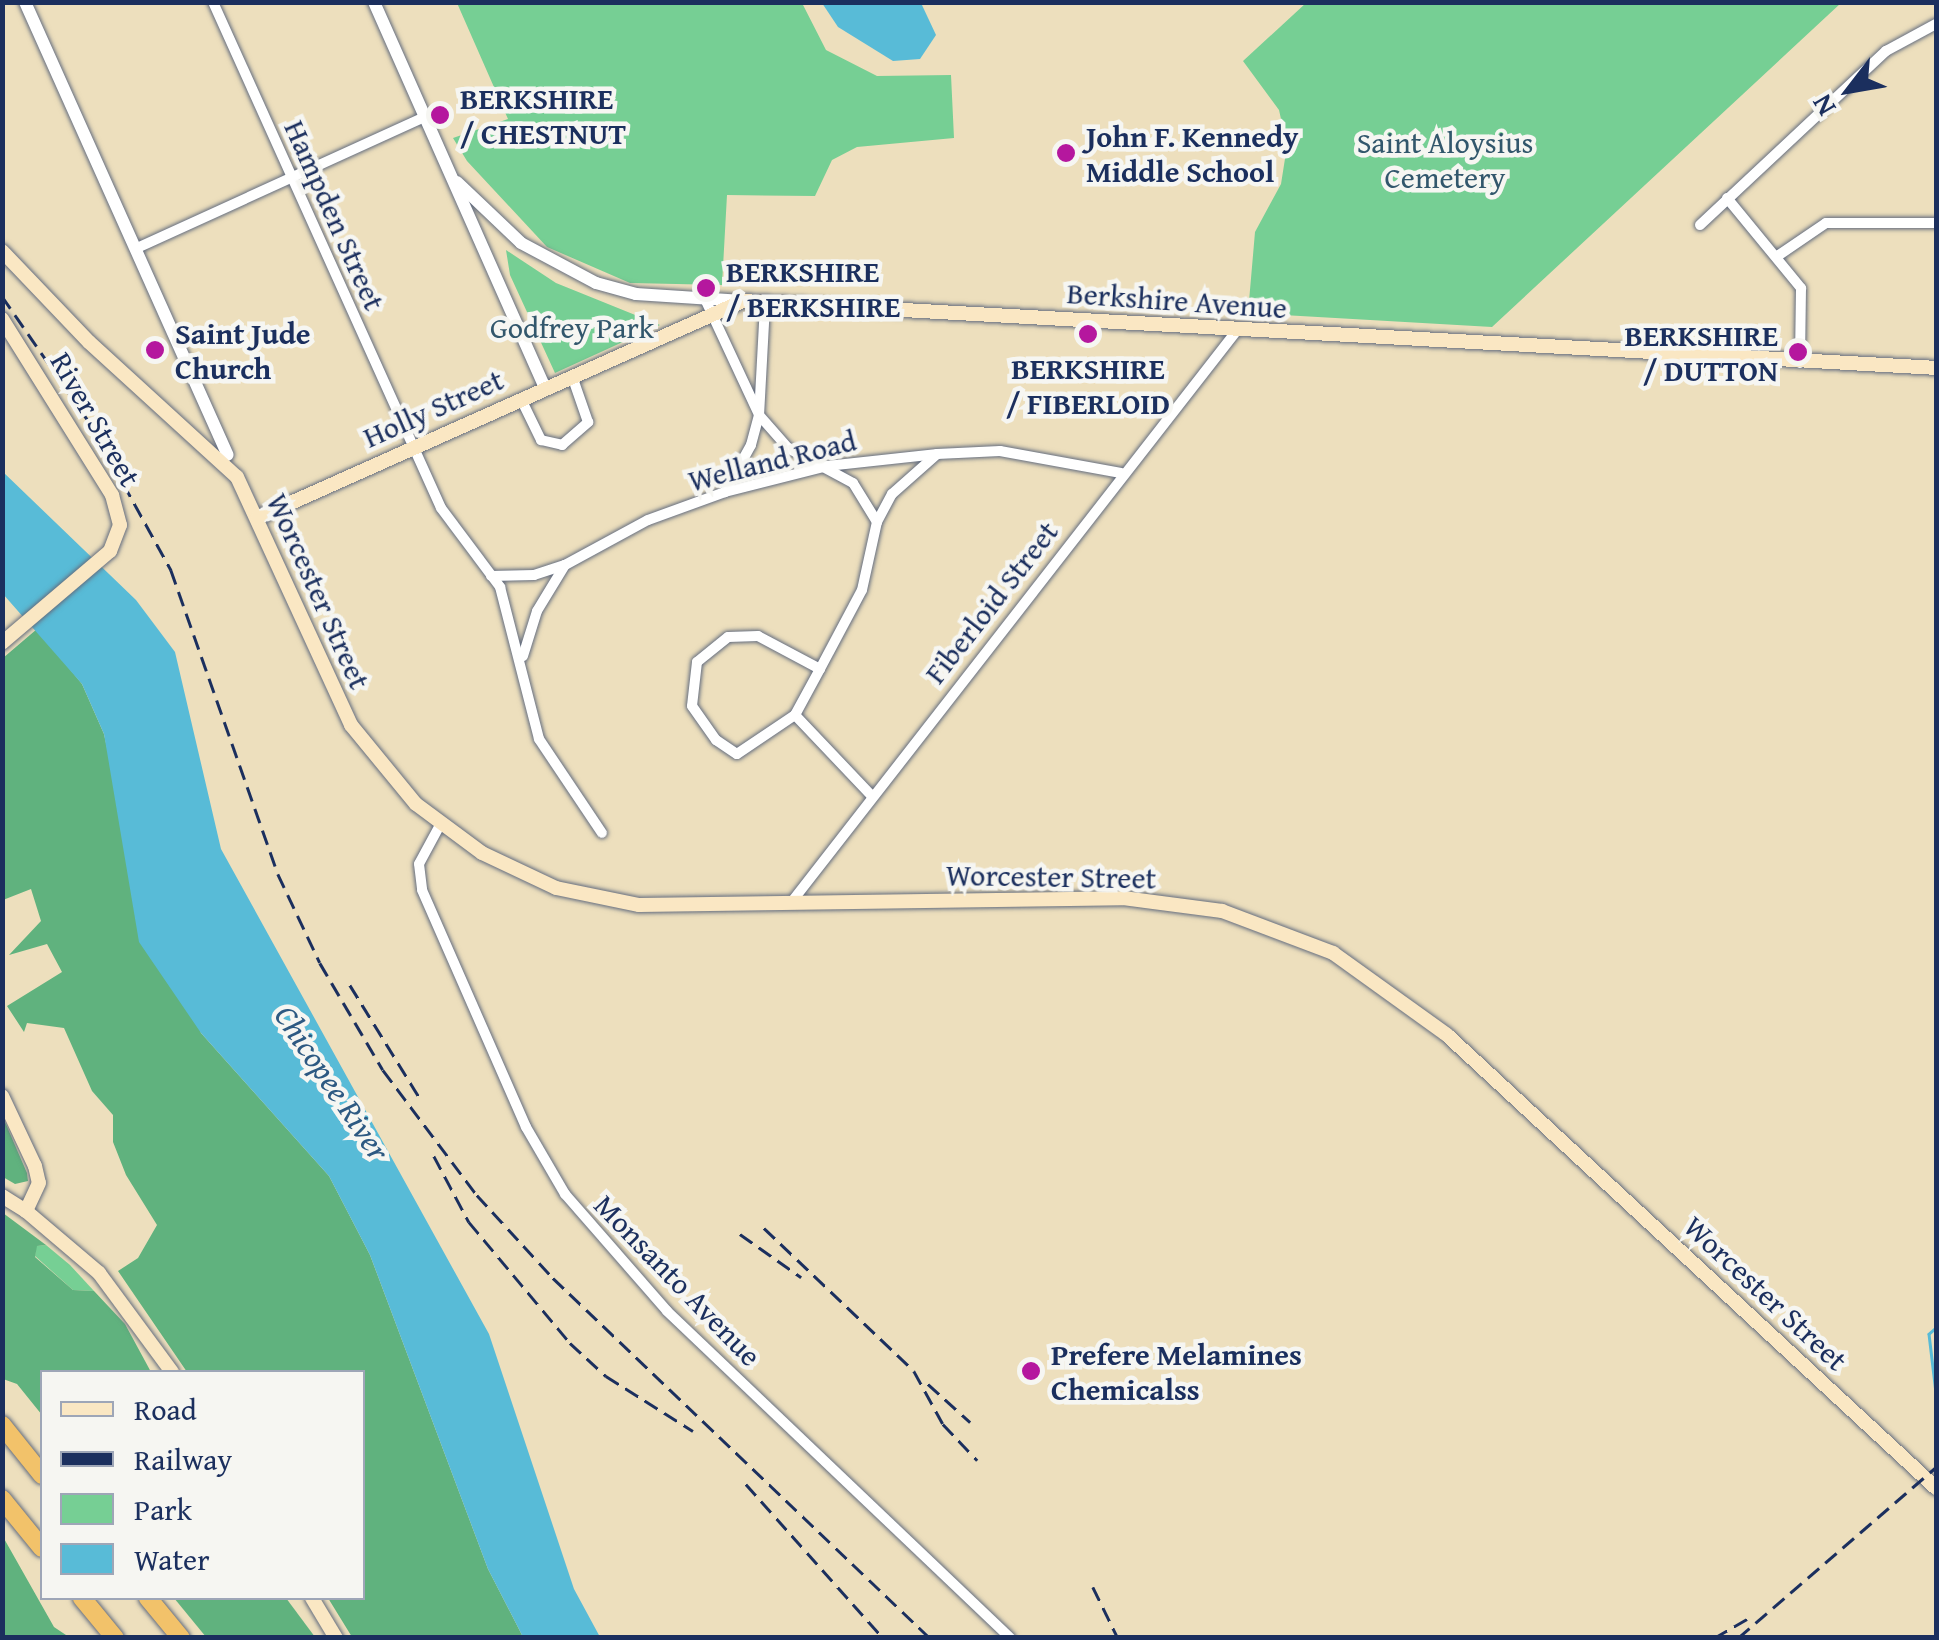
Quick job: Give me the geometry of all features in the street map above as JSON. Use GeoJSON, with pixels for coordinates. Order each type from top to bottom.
{"type":"FeatureCollection","features":[{"type":"Feature","properties":{"kind":"highway"},"geometry":{"type":"LineString","coordinates":[[2,1425],[40,1472]]}},
{"type":"Feature","properties":{"kind":"highway"},"geometry":{"type":"LineString","coordinates":[[2,1499],[40,1546]]}},
{"type":"Feature","properties":{"kind":"highway"},"geometry":{"type":"LineString","coordinates":[[84,1600],[115,1638]]}},
{"type":"Feature","properties":{"kind":"highway"},"geometry":{"type":"LineString","coordinates":[[150,1600],[180,1638]]}},
{"type":"Feature","properties":{"kind":"main road","name":"Worcester Street"},"geometry":{"type":"LineString","coordinates":[[2,250],[88,342],[237,477],[351,725],[396,784],[440,825],[504,866],[582,895],[674,908],[1123,898],[1222,911],[1333,953],[1446,1035],[1936,1488]]}},
{"type":"Feature","properties":{"kind":"main road","name":"Holly Street"},"geometry":{"type":"LineString","coordinates":[[257,518],[743,302]]}},
{"type":"Feature","properties":{"kind":"main road","name":"Berkshire Avenue"},"geometry":{"type":"LineString","coordinates":[[743,302],[1235,333],[1936,368]]}},
{"type":"Feature","properties":{"kind":"main road","name":"River Street"},"geometry":{"type":"LineString","coordinates":[[2,319],[112,495],[119,531],[100,560],[2,643]]}},
{"type":"Feature","properties":{"kind":"main road"},"geometry":{"type":"LineString","coordinates":[[2,1096],[35,1166],[39,1184],[26,1210]]}},
{"type":"Feature","properties":{"kind":"main road"},"geometry":{"type":"LineString","coordinates":[[2,1196],[26,1210],[109,1284],[171,1370]]}},
{"type":"Feature","properties":{"kind":"main road"},"geometry":{"type":"LineString","coordinates":[[313,1600],[336,1638]]}},
{"type":"Feature","properties":{"kind":"street"},"geometry":{"type":"LineString","coordinates":[[24,2],[228,455]]}},
{"type":"Feature","properties":{"kind":"street","name":"Hampden Street"},"geometry":{"type":"LineString","coordinates":[[213,2],[441,508],[491,576],[522,657],[538,740],[602,833]]}},
{"type":"Feature","properties":{"kind":"street"},"geometry":{"type":"LineString","coordinates":[[374,2],[545,388]]}},
{"type":"Feature","properties":{"kind":"street"},"geometry":{"type":"LineString","coordinates":[[1700,225],[1900,39],[1936,24]]}},
{"type":"Feature","properties":{"kind":"street"},"geometry":{"type":"LineString","coordinates":[[136,248],[426,117]]}},
{"type":"Feature","properties":{"kind":"street","name":"Berkshire Avenue"},"geometry":{"type":"LineString","coordinates":[[452,176],[521,243],[564,268],[636,294],[743,302]]}},
{"type":"Feature","properties":{"kind":"street"},"geometry":{"type":"LineString","coordinates":[[1727,198],[1779,255],[1804,299],[1800,363]]}},
{"type":"Feature","properties":{"kind":"street"},"geometry":{"type":"LineString","coordinates":[[1779,255],[1826,224],[1936,222]]}},
{"type":"Feature","properties":{"kind":"street"},"geometry":{"type":"LineString","coordinates":[[704,299],[759,415],[788,448],[828,466],[864,494],[877,522]]}},
{"type":"Feature","properties":{"kind":"street"},"geometry":{"type":"LineString","coordinates":[[725,492],[752,446],[759,415],[766,305]]}},
{"type":"Feature","properties":{"kind":"street","name":"Fiberloid Street"},"geometry":{"type":"LineString","coordinates":[[789,905],[1121,473],[1235,333]]}},
{"type":"Feature","properties":{"kind":"street"},"geometry":{"type":"LineString","coordinates":[[521,399],[541,440],[562,445],[588,422],[572,376]]}},
{"type":"Feature","properties":{"kind":"street","name":"Welland Road"},"geometry":{"type":"LineString","coordinates":[[491,576],[534,575],[565,565],[648,520],[725,492],[828,466],[1000,451],[1121,473]]}},
{"type":"Feature","properties":{"kind":"street"},"geometry":{"type":"LineString","coordinates":[[820,669],[758,636],[728,636],[710,646],[690,682],[692,706],[716,740],[744,752],[794,715],[820,669],[862,590],[877,522],[892,494],[938,454]]}},
{"type":"Feature","properties":{"kind":"street"},"geometry":{"type":"LineString","coordinates":[[522,657],[537,611],[565,565]]}},
{"type":"Feature","properties":{"kind":"street"},"geometry":{"type":"LineString","coordinates":[[794,715],[872,796]]}},
{"type":"Feature","properties":{"kind":"street","name":"Monsanto Avenue"},"geometry":{"type":"LineString","coordinates":[[440,825],[419,864],[422,890],[526,1127],[565,1194],[667,1311],[1010,1638]]}},
{"type":"Feature","properties":{"kind":"green space","name":"Saint Aloysius Cemetery"},"geometry":{"type":"Polygon","coordinates":[[[1306,2],[1841,3],[1492,327],[1248,313],[1255,232],[1281,184],[1287,146],[1279,110],[1243,61],[1306,2]]]}},
{"type":"Feature","properties":{"kind":"green space"},"geometry":{"type":"Polygon","coordinates":[[[457,3],[802,3],[826,50],[877,76],[951,75],[954,138],[857,147],[832,160],[815,196],[727,195],[722,285],[630,283],[547,247],[467,161],[453,138],[508,119],[457,3]]]}},
{"type":"Feature","properties":{"kind":"green space","name":"Godfrey Park"},"geometry":{"type":"Polygon","coordinates":[[[506,250],[556,283],[660,325],[555,373],[510,275],[506,250]]]}},
{"type":"Feature","properties":{"kind":"green space"},"geometry":{"type":"Polygon","coordinates":[[[37,629],[82,684],[104,734],[119,803],[201,1033],[329,1176],[370,1255],[488,1569],[523,1637],[352,1637],[329,1600],[365,1600],[365,1370],[186,1370],[118,1271],[138,1258],[157,1225],[126,1175],[113,1142],[113,1115],[92,1091],[64,1028],[27,1023],[24,1032],[7,1006],[62,972],[47,944],[9,955],[41,921],[31,889],[3,900],[3,658],[37,629]]]}},
{"type":"Feature","properties":{"kind":"green space"},"geometry":{"type":"Polygon","coordinates":[[[2,1115],[28,1181],[15,1184],[3,1177],[2,1115]]]}},
{"type":"Feature","properties":{"kind":"green space"},"geometry":{"type":"Polygon","coordinates":[[[3,1213],[46,1245],[37,1246],[35,1257],[73,1290],[94,1291],[125,1324],[150,1370],[40,1370],[40,1413],[17,1384],[3,1379],[3,1213]]]}},
{"type":"Feature","properties":{"kind":"green space"},"geometry":{"type":"Polygon","coordinates":[[[46,1245],[94,1291],[73,1290],[35,1256],[36,1246],[46,1245]]]}},
{"type":"Feature","properties":{"kind":"green space"},"geometry":{"type":"Polygon","coordinates":[[[2,1535],[54,1627],[69,1637],[3,1637],[2,1535]]]}},
{"type":"Feature","properties":{"kind":"green space"},"geometry":{"type":"Polygon","coordinates":[[[176,1600],[287,1600],[315,1637],[206,1637],[176,1600]]]}},
{"type":"Feature","properties":{"kind":"water"},"geometry":{"type":"Polygon","coordinates":[[[822,3],[921,3],[936,35],[920,59],[893,61],[838,27],[822,3]]]}},
{"type":"Feature","properties":{"kind":"water","name":"Chicopee River"},"geometry":{"type":"Polygon","coordinates":[[[2,471],[136,600],[175,652],[221,849],[489,1334],[574,1589],[600,1637],[523,1637],[488,1569],[370,1255],[329,1176],[201,1033],[139,942],[104,734],[82,684],[3,594],[2,471]]]}},
{"type":"Feature","properties":{"kind":"waterway"},"geometry":{"type":"LineString","coordinates":[[1936,1328],[1929,1334],[1936,1393]]}},
{"type":"Feature","properties":{"kind":"railway"},"geometry":{"type":"LineString","coordinates":[[2,296],[90,423],[171,570],[278,874],[320,963],[383,1070],[477,1195],[553,1278],[930,1638]]}},
{"type":"Feature","properties":{"kind":"railway"},"geometry":{"type":"LineString","coordinates":[[350,985],[421,1100]]}},
{"type":"Feature","properties":{"kind":"railway"},"geometry":{"type":"LineString","coordinates":[[434,1156],[469,1222],[570,1343],[606,1376],[693,1431]]}},
{"type":"Feature","properties":{"kind":"railway"},"geometry":{"type":"LineString","coordinates":[[764,1228],[914,1371],[943,1424],[977,1460]]}},
{"type":"Feature","properties":{"kind":"railway"},"geometry":{"type":"LineString","coordinates":[[740,1234],[801,1277]]}},
{"type":"Feature","properties":{"kind":"railway"},"geometry":{"type":"LineString","coordinates":[[928,1384],[970,1422]]}},
{"type":"Feature","properties":{"kind":"railway"},"geometry":{"type":"LineString","coordinates":[[1738,1638],[1936,1467]]}},
{"type":"Feature","properties":{"kind":"railway"},"geometry":{"type":"LineString","coordinates":[[746,1484],[883,1638]]}},
{"type":"Feature","properties":{"kind":"railway"},"geometry":{"type":"LineString","coordinates":[[1093,1587],[1118,1638]]}},
{"type":"Feature","properties":{"kind":"railway"},"geometry":{"type":"LineString","coordinates":[[1714,1638],[1747,1619]]}},
{"type":"Feature","properties":{"kind":"place","name":"BERKSHIRE / CHESTNUT"},"geometry":{"type":"Point","coordinates":[440,115]}},
{"type":"Feature","properties":{"kind":"place","name":"John F. Kennedy Middle School"},"geometry":{"type":"Point","coordinates":[1066,153]}},
{"type":"Feature","properties":{"kind":"place","name":"BERKSHIRE / BERKSHIRE"},"geometry":{"type":"Point","coordinates":[706,288]}},
{"type":"Feature","properties":{"kind":"place","name":"BERKSHIRE / FIBERLOID"},"geometry":{"type":"Point","coordinates":[1088,334]}},
{"type":"Feature","properties":{"kind":"place","name":"Saint Jude Church"},"geometry":{"type":"Point","coordinates":[155,350]}},
{"type":"Feature","properties":{"kind":"place","name":"BERKSHIRE / DUTTON"},"geometry":{"type":"Point","coordinates":[1798,352]}},
{"type":"Feature","properties":{"kind":"place","name":"Prefere Melamines Chemicalss"},"geometry":{"type":"Point","coordinates":[1031,1371]}}]}
